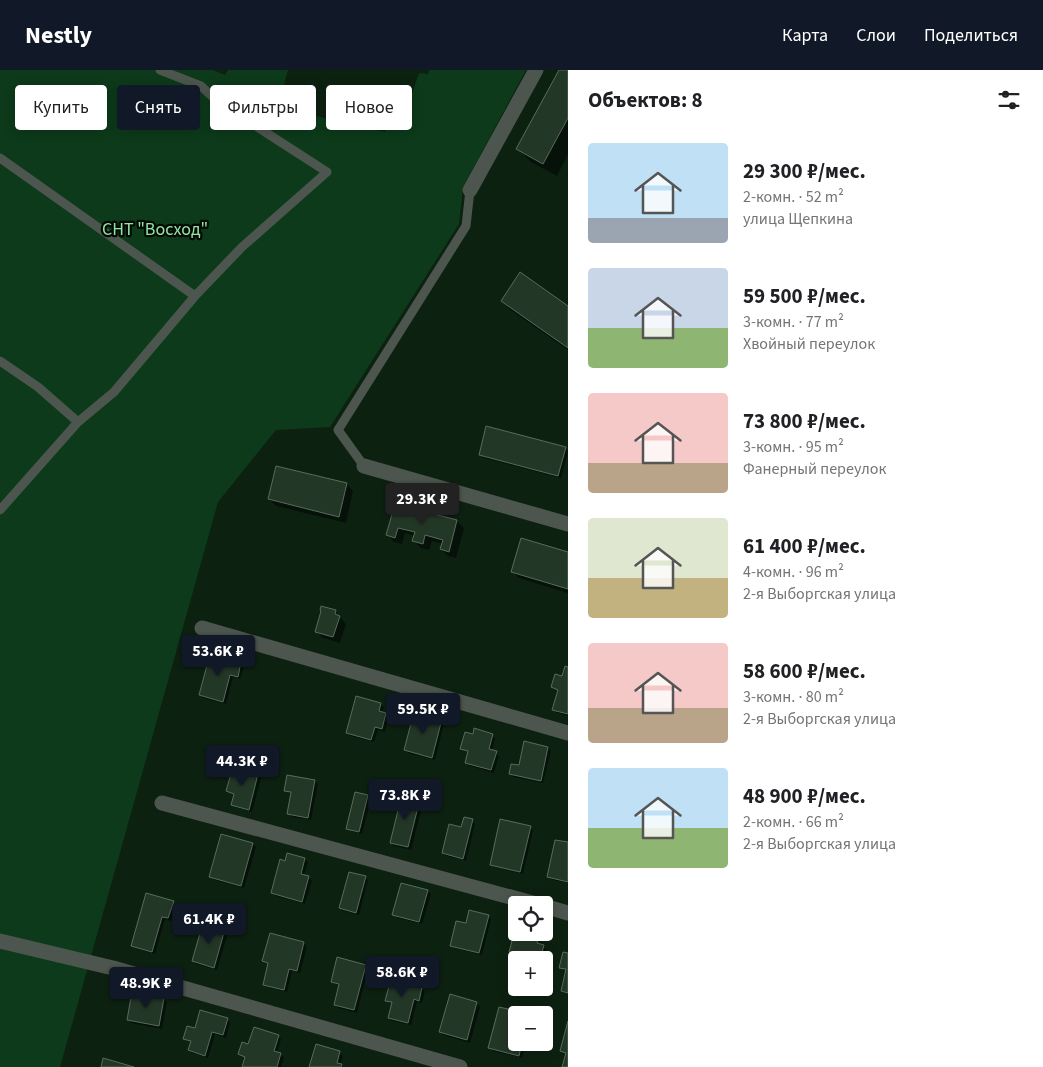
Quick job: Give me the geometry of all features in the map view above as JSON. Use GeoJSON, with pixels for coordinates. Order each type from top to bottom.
{"type":"FeatureCollection","features":[{"type":"Feature","properties":{"kind":"street"},"geometry":{"type":"LineString","coordinates":[[470,190],[536,70]]}},
{"type":"Feature","properties":{"kind":"street"},"geometry":{"type":"LineString","coordinates":[[364,466],[568,524]]}},
{"type":"Feature","properties":{"kind":"street"},"geometry":{"type":"LineString","coordinates":[[202,628],[568,733]]}},
{"type":"Feature","properties":{"kind":"street"},"geometry":{"type":"LineString","coordinates":[[162,803],[508,896]]}},
{"type":"Feature","properties":{"kind":"street"},"geometry":{"type":"LineString","coordinates":[[553,909],[568,913]]}},
{"type":"Feature","properties":{"kind":"street"},"geometry":{"type":"LineString","coordinates":[[0,941],[114,968],[460,1067]]}},
{"type":"Feature","properties":{"kind":"lane"},"geometry":{"type":"LineString","coordinates":[[0,510],[78,422],[114,392],[195,296],[242,247],[327,172],[217,101],[201,86],[160,70]]}},
{"type":"Feature","properties":{"kind":"lane"},"geometry":{"type":"LineString","coordinates":[[0,158],[195,296]]}},
{"type":"Feature","properties":{"kind":"lane"},"geometry":{"type":"LineString","coordinates":[[364,466],[338,430],[466,226],[470,190]]}},
{"type":"Feature","properties":{"kind":"lane"},"geometry":{"type":"LineString","coordinates":[[0,361],[38,387],[78,422]]}},
{"type":"Feature","properties":{"kind":"green space","name":"СНТ \"Восход\""},"geometry":{"type":"Polygon","coordinates":[[[0,70],[213,70],[225,75],[228,70],[288,70],[284,85],[210,85],[210,130],[316,130],[316,116],[326,118],[326,130],[376,130],[385,132],[386,130],[412,130],[412,94],[419,73],[428,74],[429,70],[526,70],[463,187],[459,224],[330,427],[276,430],[218,502],[60,1067],[0,1067],[0,70]]]}},
{"type":"Feature","properties":{"kind":"building"},"geometry":{"type":"Polygon","coordinates":[[[559,70],[568,70],[568,118],[543,164],[516,149],[559,70]]]}},
{"type":"Feature","properties":{"kind":"building"},"geometry":{"type":"Polygon","coordinates":[[[520,272],[568,306],[568,348],[501,301],[520,272]]]}},
{"type":"Feature","properties":{"kind":"building"},"geometry":{"type":"Polygon","coordinates":[[[486,426],[566,447],[558,476],[479,455],[486,426]]]}},
{"type":"Feature","properties":{"kind":"building"},"geometry":{"type":"Polygon","coordinates":[[[276,466],[347,483],[339,517],[268,499],[276,466]]]}},
{"type":"Feature","properties":{"kind":"building"},"geometry":{"type":"Polygon","coordinates":[[[395,504],[457,520],[449,552],[440,549],[443,540],[425,535],[423,544],[412,541],[415,532],[398,528],[395,538],[386,535],[395,504]]]}},
{"type":"Feature","properties":{"kind":"building"},"geometry":{"type":"Polygon","coordinates":[[[521,538],[568,552],[568,589],[511,572],[521,538]]]}},
{"type":"Feature","properties":{"kind":"building"},"geometry":{"type":"Polygon","coordinates":[[[321,606],[336,610],[335,614],[340,616],[333,637],[315,632],[321,606]]]}},
{"type":"Feature","properties":{"kind":"building"},"geometry":{"type":"Polygon","coordinates":[[[210,654],[241,662],[238,677],[230,675],[223,702],[199,695],[210,654]]]}},
{"type":"Feature","properties":{"kind":"building"},"geometry":{"type":"Polygon","coordinates":[[[565,666],[568,667],[568,714],[552,710],[558,690],[551,687],[555,674],[562,676],[565,666]]]}},
{"type":"Feature","properties":{"kind":"building"},"geometry":{"type":"Polygon","coordinates":[[[356,696],[381,703],[379,711],[386,713],[382,729],[375,727],[371,740],[346,733],[356,696]]]}},
{"type":"Feature","properties":{"kind":"building"},"geometry":{"type":"Polygon","coordinates":[[[414,712],[442,719],[432,758],[404,750],[414,712]]]}},
{"type":"Feature","properties":{"kind":"building"},"geometry":{"type":"Polygon","coordinates":[[[474,728],[493,734],[489,749],[497,751],[491,770],[465,763],[468,751],[460,749],[465,732],[473,734],[474,728]]]}},
{"type":"Feature","properties":{"kind":"building"},"geometry":{"type":"Polygon","coordinates":[[[524,741],[548,747],[541,781],[509,774],[511,764],[519,765],[524,741]]]}},
{"type":"Feature","properties":{"kind":"building"},"geometry":{"type":"Polygon","coordinates":[[[233,767],[258,774],[249,810],[231,805],[234,794],[226,791],[233,767]]]}},
{"type":"Feature","properties":{"kind":"building"},"geometry":{"type":"Polygon","coordinates":[[[287,775],[315,780],[308,818],[287,814],[291,792],[284,791],[287,775]]]}},
{"type":"Feature","properties":{"kind":"building"},"geometry":{"type":"Polygon","coordinates":[[[355,792],[368,795],[359,832],[346,829],[355,792]]]}},
{"type":"Feature","properties":{"kind":"building"},"geometry":{"type":"Polygon","coordinates":[[[402,794],[420,799],[408,847],[390,843],[402,794]]]}},
{"type":"Feature","properties":{"kind":"building"},"geometry":{"type":"Polygon","coordinates":[[[464,817],[473,819],[463,859],[442,853],[449,824],[461,827],[464,817]]]}},
{"type":"Feature","properties":{"kind":"building"},"geometry":{"type":"Polygon","coordinates":[[[500,819],[531,826],[520,872],[490,865],[500,819]]]}},
{"type":"Feature","properties":{"kind":"building"},"geometry":{"type":"Polygon","coordinates":[[[221,834],[253,843],[241,886],[209,877],[221,834]]]}},
{"type":"Feature","properties":{"kind":"building"},"geometry":{"type":"Polygon","coordinates":[[[555,840],[568,842],[568,882],[547,877],[555,840]]]}},
{"type":"Feature","properties":{"kind":"building"},"geometry":{"type":"Polygon","coordinates":[[[287,853],[305,858],[301,874],[309,876],[302,902],[271,893],[280,859],[285,861],[287,853]]]}},
{"type":"Feature","properties":{"kind":"building"},"geometry":{"type":"Polygon","coordinates":[[[349,872],[366,876],[356,913],[339,908],[349,872]]]}},
{"type":"Feature","properties":{"kind":"building"},"geometry":{"type":"Polygon","coordinates":[[[401,883],[428,890],[419,922],[392,915],[401,883]]]}},
{"type":"Feature","properties":{"kind":"building"},"geometry":{"type":"Polygon","coordinates":[[[146,893],[174,901],[168,918],[162,917],[152,952],[131,946],[146,893]]]}},
{"type":"Feature","properties":{"kind":"building"},"geometry":{"type":"Polygon","coordinates":[[[469,910],[489,915],[479,953],[450,946],[456,921],[466,923],[469,910]]]}},
{"type":"Feature","properties":{"kind":"building"},"geometry":{"type":"Polygon","coordinates":[[[203,923],[225,929],[214,968],[192,961],[203,923]]]}},
{"type":"Feature","properties":{"kind":"building"},"geometry":{"type":"Polygon","coordinates":[[[270,933],[304,942],[297,971],[289,969],[284,990],[263,985],[268,963],[262,961],[270,933]]]}},
{"type":"Feature","properties":{"kind":"building"},"geometry":{"type":"Polygon","coordinates":[[[512,941],[538,941],[537,943],[544,945],[542,951],[509,951],[512,941]]]}},
{"type":"Feature","properties":{"kind":"building"},"geometry":{"type":"Polygon","coordinates":[[[563,952],[568,953],[568,993],[561,991],[566,969],[559,968],[563,952]]]}},
{"type":"Feature","properties":{"kind":"building"},"geometry":{"type":"Polygon","coordinates":[[[337,957],[366,965],[354,1010],[334,1005],[339,984],[331,982],[337,957]]]}},
{"type":"Feature","properties":{"kind":"building"},"geometry":{"type":"Polygon","coordinates":[[[392,975],[417,981],[416,986],[422,987],[419,1001],[414,999],[408,1023],[388,1018],[392,1002],[385,1001],[392,975]]]}},
{"type":"Feature","properties":{"kind":"building"},"geometry":{"type":"Polygon","coordinates":[[[132,992],[164,998],[159,1026],[127,1020],[132,992]]]}},
{"type":"Feature","properties":{"kind":"building"},"geometry":{"type":"Polygon","coordinates":[[[450,994],[477,1002],[467,1040],[439,1032],[450,994]]]}},
{"type":"Feature","properties":{"kind":"building"},"geometry":{"type":"Polygon","coordinates":[[[499,1007],[508,1009],[508,1051],[520,1051],[519,1056],[488,1048],[499,1007]]]}},
{"type":"Feature","properties":{"kind":"building"},"geometry":{"type":"Polygon","coordinates":[[[200,1010],[228,1018],[223,1035],[212,1032],[205,1056],[188,1050],[191,1041],[183,1039],[187,1026],[195,1028],[200,1010]]]}},
{"type":"Feature","properties":{"kind":"building"},"geometry":{"type":"Polygon","coordinates":[[[568,1021],[568,1067],[562,1067],[566,1053],[560,1051],[568,1021]]]}},
{"type":"Feature","properties":{"kind":"building"},"geometry":{"type":"Polygon","coordinates":[[[254,1027],[279,1035],[274,1051],[281,1053],[277,1067],[242,1067],[245,1057],[238,1054],[242,1042],[248,1044],[254,1027]]]}},
{"type":"Feature","properties":{"kind":"building"},"geometry":{"type":"Polygon","coordinates":[[[316,1044],[340,1051],[337,1063],[342,1064],[341,1067],[309,1067],[316,1044]]]}},
{"type":"Feature","properties":{"kind":"building"},"geometry":{"type":"Polygon","coordinates":[[[103,1058],[134,1067],[101,1067],[103,1058]]]}}]}
